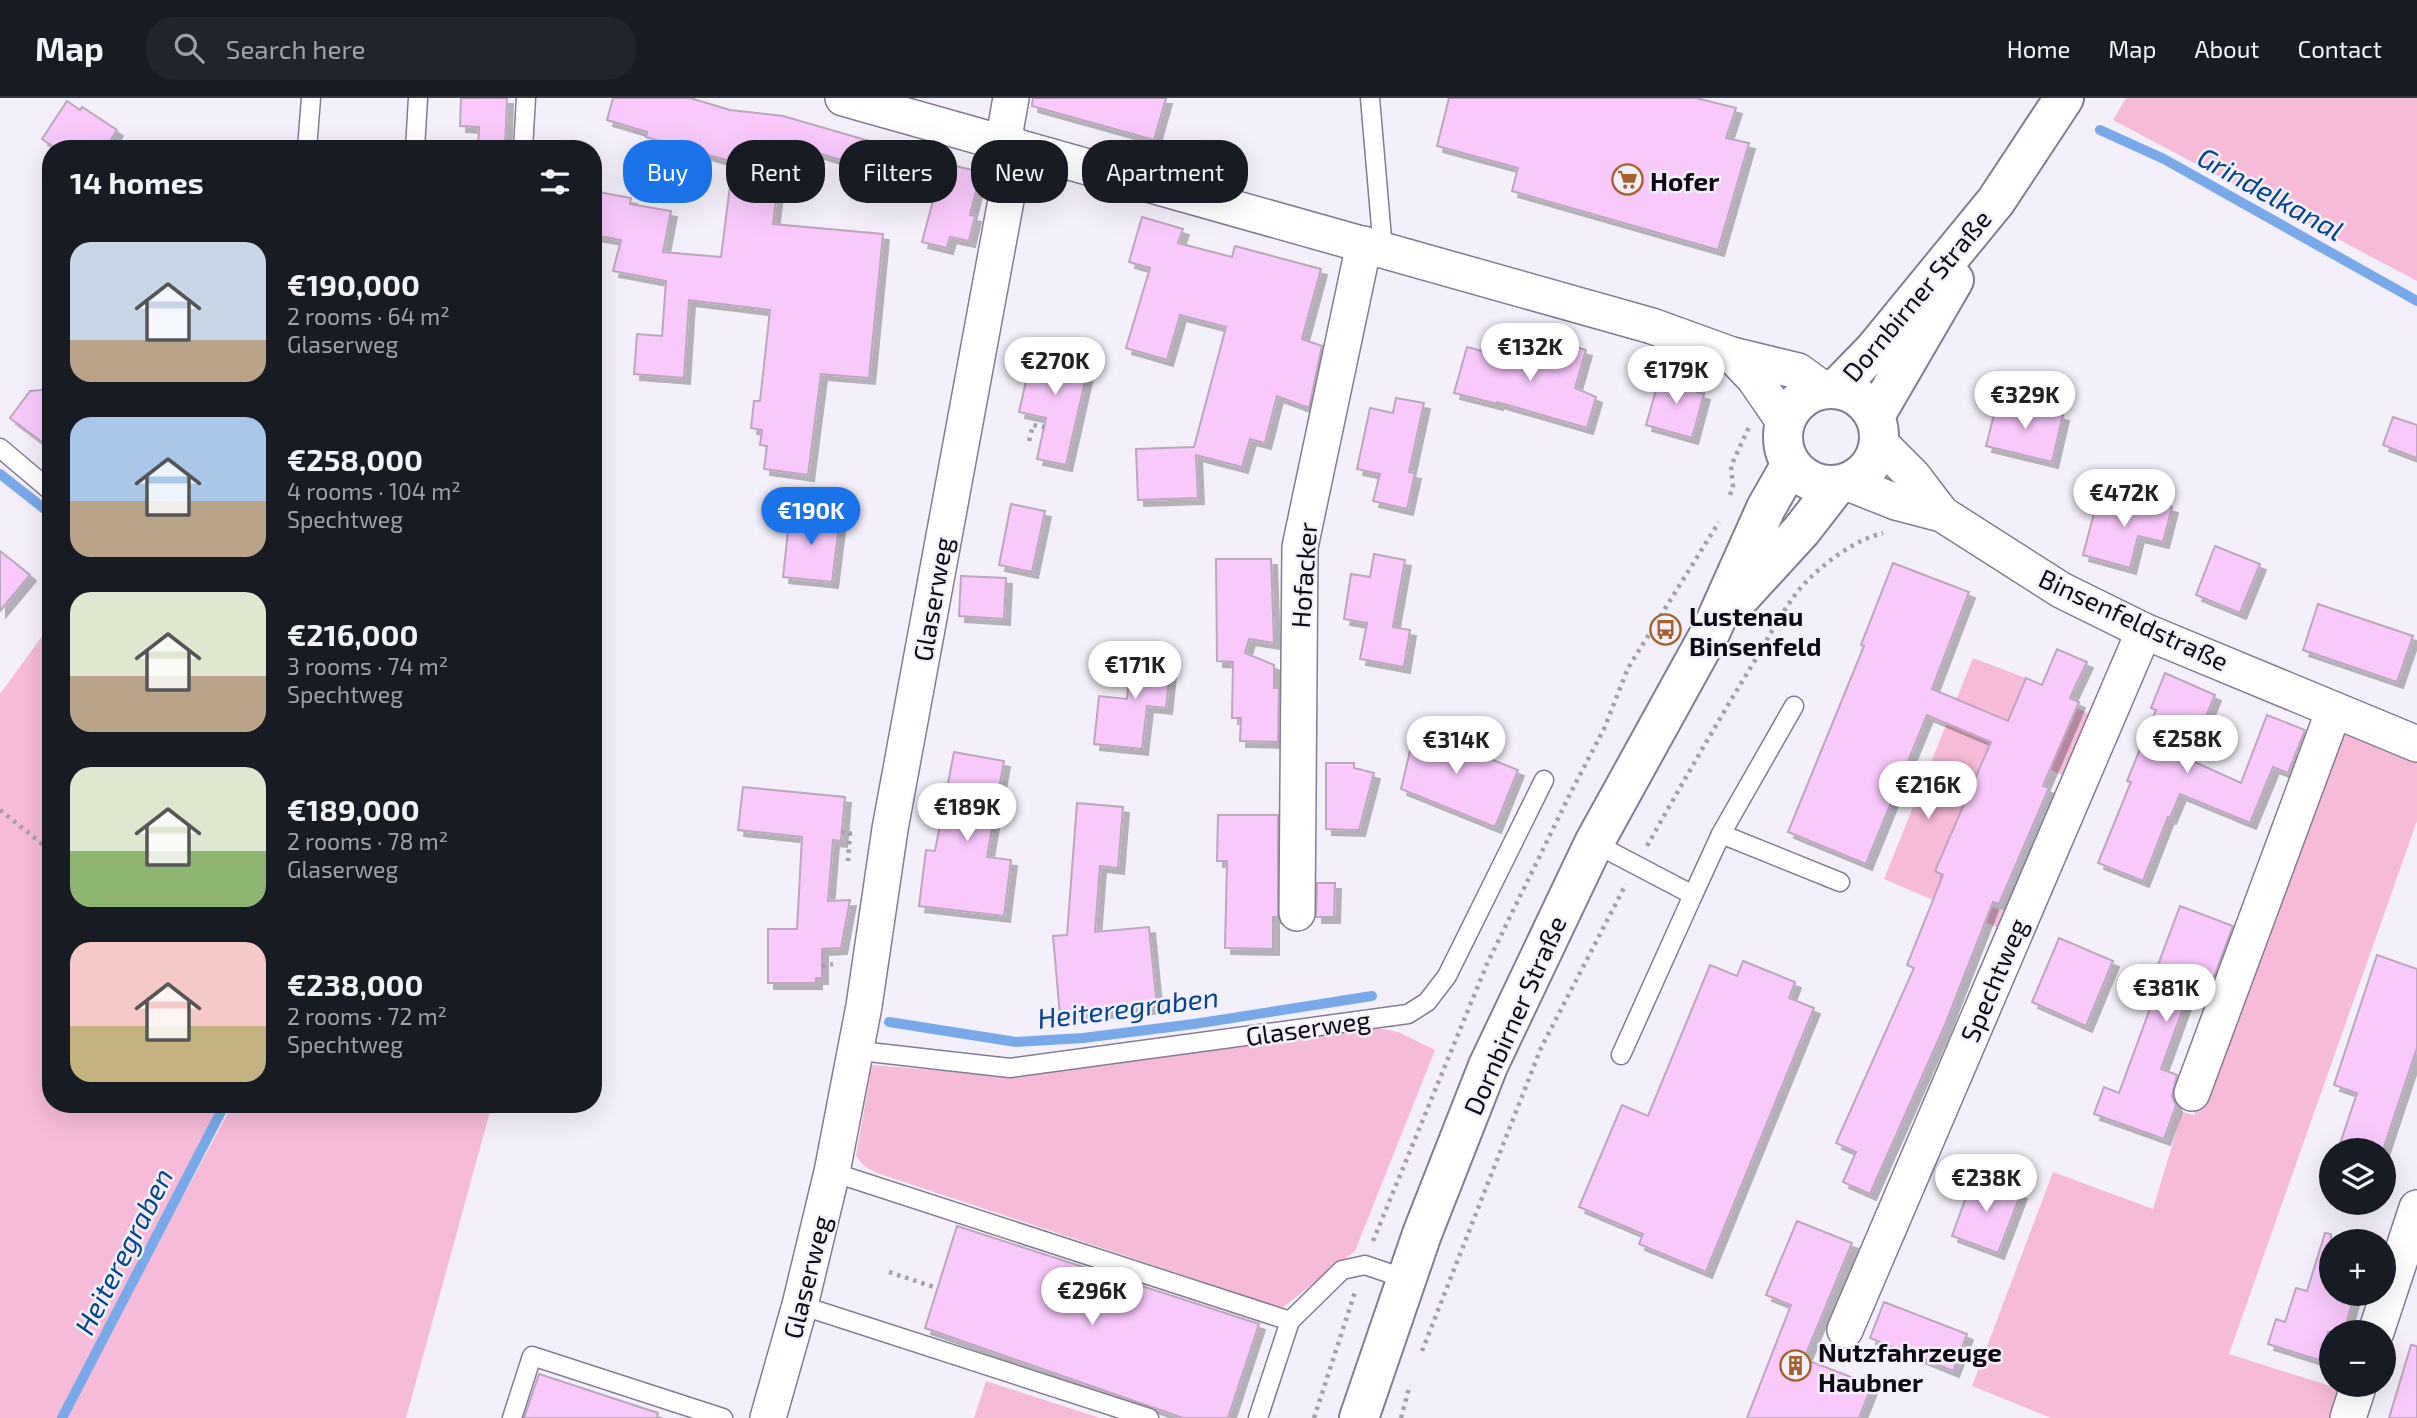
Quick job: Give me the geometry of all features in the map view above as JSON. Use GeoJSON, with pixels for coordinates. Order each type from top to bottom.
{"type":"FeatureCollection","features":[{"type":"Feature","properties":{"kind":"main road","name":"Dornbirner Straße"},"geometry":{"type":"LineString","coordinates":[[1711,631],[1842,485],[1863,474],[1874,460],[1877,429],[1931,322],[1996,201],[2064,98]]}},
{"type":"Feature","properties":{"kind":"main road","name":"Dornbirner Straße"},"geometry":{"type":"LineString","coordinates":[[1830,389],[1874,350],[1996,201]]}},
{"type":"Feature","properties":{"kind":"main road","name":"Dornbirner Straße"},"geometry":{"type":"LineString","coordinates":[[1785,423],[1790,410],[1800,400],[1811,393],[1830,389],[1852,394],[1866,403],[1877,429]]}},
{"type":"Feature","properties":{"kind":"main road"},"geometry":{"type":"LineString","coordinates":[[1785,423],[1784,448],[1791,464],[1802,477],[1818,484],[1842,485]]}},
{"type":"Feature","properties":{"kind":"main road","name":"Dornbirner Straße"},"geometry":{"type":"LineString","coordinates":[[1359,1418],[1406,1279],[1488,1066],[1594,843],[1711,631],[1762,517],[1791,464]]}},
{"type":"Feature","properties":{"kind":"street"},"geometry":{"type":"LineString","coordinates":[[843,98],[991,140]]}},
{"type":"Feature","properties":{"kind":"street","name":"Glaserweg"},"geometry":{"type":"LineString","coordinates":[[1009,140],[1011,98]]}},
{"type":"Feature","properties":{"kind":"street"},"geometry":{"type":"LineString","coordinates":[[1068,162],[1652,326],[1732,355],[1798,371],[1830,389]]}},
{"type":"Feature","properties":{"kind":"street","name":"Glaserweg"},"geometry":{"type":"LineString","coordinates":[[768,1418],[800,1305],[832,1172],[864,1006],[887,842],[999,203]]}},
{"type":"Feature","properties":{"kind":"street","name":"Hofacker"},"geometry":{"type":"LineString","coordinates":[[1297,913],[1300,547],[1373,247]]}},
{"type":"Feature","properties":{"kind":"street"},"geometry":{"type":"LineString","coordinates":[[1732,355],[1754,378],[1785,423]]}},
{"type":"Feature","properties":{"kind":"street","name":"Binsenfeldstraße"},"geometry":{"type":"LineString","coordinates":[[1877,429],[1942,514]]}},
{"type":"Feature","properties":{"kind":"street","name":"Binsenfeldstraße"},"geometry":{"type":"LineString","coordinates":[[1842,485],[1942,514],[2061,590],[2144,631],[2417,744]]}},
{"type":"Feature","properties":{"kind":"street","name":"Spechtweg"},"geometry":{"type":"LineString","coordinates":[[1845,1330],[2144,631]]}},
{"type":"Feature","properties":{"kind":"street"},"geometry":{"type":"LineString","coordinates":[[2192,1093],[2334,710]]}},
{"type":"Feature","properties":{"kind":"street"},"geometry":{"type":"LineString","coordinates":[[2380,1320],[2417,1208]]}},
{"type":"Feature","properties":{"kind":"street"},"geometry":{"type":"LineString","coordinates":[[2348,1418],[2355,1397]]}},
{"type":"Feature","properties":{"kind":"lane"},"geometry":{"type":"LineString","coordinates":[[308,140],[311,98]]}},
{"type":"Feature","properties":{"kind":"lane"},"geometry":{"type":"LineString","coordinates":[[416,140],[418,98]]}},
{"type":"Feature","properties":{"kind":"lane"},"geometry":{"type":"LineString","coordinates":[[524,140],[526,98]]}},
{"type":"Feature","properties":{"kind":"lane"},"geometry":{"type":"LineString","coordinates":[[1370,98],[1373,247]]}},
{"type":"Feature","properties":{"kind":"lane"},"geometry":{"type":"LineString","coordinates":[[0,449],[42,484]]}},
{"type":"Feature","properties":{"kind":"lane"},"geometry":{"type":"LineString","coordinates":[[1621,1055],[1721,834],[1794,706]]}},
{"type":"Feature","properties":{"kind":"lane","name":"Glaserweg"},"geometry":{"type":"LineString","coordinates":[[854,1052],[1010,1068],[1408,1014],[1427,1002],[1447,976],[1544,780]]}},
{"type":"Feature","properties":{"kind":"lane"},"geometry":{"type":"LineString","coordinates":[[1721,834],[1840,882]]}},
{"type":"Feature","properties":{"kind":"lane"},"geometry":{"type":"LineString","coordinates":[[1594,843],[1693,895]]}},
{"type":"Feature","properties":{"kind":"lane"},"geometry":{"type":"LineString","coordinates":[[832,1172],[1290,1321]]}},
{"type":"Feature","properties":{"kind":"lane"},"geometry":{"type":"LineString","coordinates":[[1258,1418],[1290,1321],[1342,1270],[1365,1265],[1406,1279]]}},
{"type":"Feature","properties":{"kind":"lane"},"geometry":{"type":"LineString","coordinates":[[800,1305],[1149,1418]]}},
{"type":"Feature","properties":{"kind":"lane"},"geometry":{"type":"LineString","coordinates":[[512,1418],[532,1356],[723,1418]]}},
{"type":"Feature","properties":{"kind":"path"},"geometry":{"type":"LineString","coordinates":[[1029,441],[1033,425],[1044,427]]}},
{"type":"Feature","properties":{"kind":"path"},"geometry":{"type":"LineString","coordinates":[[1421,1354],[1541,1048],[1636,866],[1715,725],[1792,600],[1811,578],[1864,538],[1884,533]]}},
{"type":"Feature","properties":{"kind":"path"},"geometry":{"type":"LineString","coordinates":[[0,810],[42,844]]}},
{"type":"Feature","properties":{"kind":"path"},"geometry":{"type":"LineString","coordinates":[[841,832],[850,833],[848,861]]}},
{"type":"Feature","properties":{"kind":"path"},"geometry":{"type":"LineString","coordinates":[[822,966],[834,964]]}},
{"type":"Feature","properties":{"kind":"path"},"geometry":{"type":"LineString","coordinates":[[889,1272],[937,1288]]}},
{"type":"Feature","properties":{"kind":"path"},"geometry":{"type":"LineString","coordinates":[[1401,1418],[1412,1380]]}},
{"type":"Feature","properties":{"kind":"shaded area"},"geometry":{"type":"Polygon","coordinates":[[[2126,98],[2417,98],[2417,281],[2113,120],[2126,98]]]}},
{"type":"Feature","properties":{"kind":"shaded area"},"geometry":{"type":"Polygon","coordinates":[[[42,636],[42,1113],[220,1113],[67,1410],[228,1113],[490,1113],[406,1418],[0,1418],[0,694],[42,636]]]}},
{"type":"Feature","properties":{"kind":"shaded area"},"geometry":{"type":"Polygon","coordinates":[[[1973,658],[2026,678],[2055,757],[2077,708],[2095,717],[2070,778],[2041,766],[1981,765],[1935,871],[1975,889],[1971,898],[2007,913],[2003,930],[1884,879],[1973,658]]]}},
{"type":"Feature","properties":{"kind":"shaded area"},"geometry":{"type":"Polygon","coordinates":[[[2345,732],[2417,762],[2417,821],[2229,1354],[2319,1382],[2319,1397],[2344,1397],[2337,1418],[2051,1418],[1972,1386],[2053,1172],[2153,1209],[2182,1112],[2194,1115],[2332,742],[2345,732]]]}},
{"type":"Feature","properties":{"kind":"shaded area"},"geometry":{"type":"Polygon","coordinates":[[[1378,1028],[1398,1032],[1435,1050],[1355,1251],[1282,1308],[877,1173],[864,1166],[856,1156],[872,1065],[1011,1076],[1378,1028]]]}},
{"type":"Feature","properties":{"kind":"shaded area"},"geometry":{"type":"Polygon","coordinates":[[[986,1381],[1100,1418],[974,1418],[986,1381]]]}},
{"type":"Feature","properties":{"kind":"building"},"geometry":{"type":"Polygon","coordinates":[[[461,98],[507,98],[505,140],[478,140],[479,127],[460,126],[461,98]]]}},
{"type":"Feature","properties":{"kind":"building"},"geometry":{"type":"Polygon","coordinates":[[[613,98],[690,98],[730,110],[783,116],[866,140],[839,140],[839,159],[825,155],[825,140],[726,140],[726,160],[712,156],[712,140],[656,140],[646,137],[647,132],[607,120],[613,98]]]}},
{"type":"Feature","properties":{"kind":"building"},"geometry":{"type":"Polygon","coordinates":[[[1033,98],[1166,98],[1154,140],[1032,106],[1033,98]]]}},
{"type":"Feature","properties":{"kind":"building","name":"Hofer"},"geometry":{"type":"Polygon","coordinates":[[[1449,98],[1696,98],[1736,108],[1726,138],[1749,143],[1718,250],[1512,191],[1518,168],[1437,146],[1449,98]]]}},
{"type":"Feature","properties":{"kind":"building"},"geometry":{"type":"Polygon","coordinates":[[[67,101],[80,110],[82,107],[117,130],[111,140],[42,139],[67,101]]]}},
{"type":"Feature","properties":{"kind":"building"},"geometry":{"type":"Polygon","coordinates":[[[957,166],[971,170],[973,203],[970,215],[975,216],[969,241],[950,237],[947,248],[922,242],[932,203],[957,203],[957,166]]]}},
{"type":"Feature","properties":{"kind":"building"},"geometry":{"type":"Polygon","coordinates":[[[602,193],[623,197],[623,203],[671,211],[663,252],[721,257],[728,203],[776,203],[773,224],[883,234],[869,378],[821,374],[808,475],[764,469],[767,446],[760,445],[762,430],[751,428],[754,401],[760,401],[770,310],[689,300],[684,378],[634,374],[637,334],[662,336],[666,281],[613,271],[621,240],[602,237],[602,193]]]}},
{"type":"Feature","properties":{"kind":"building"},"geometry":{"type":"Polygon","coordinates":[[[1142,217],[1183,229],[1178,243],[1232,257],[1235,246],[1321,269],[1302,339],[1322,346],[1309,408],[1277,396],[1265,443],[1250,439],[1242,467],[1196,455],[1198,498],[1138,500],[1136,449],[1194,447],[1226,327],[1180,315],[1167,360],[1126,348],[1150,268],[1129,262],[1142,217]]]}},
{"type":"Feature","properties":{"kind":"building"},"geometry":{"type":"Polygon","coordinates":[[[1550,340],[1586,350],[1575,388],[1596,397],[1587,428],[1497,402],[1454,393],[1467,347],[1542,367],[1550,340]]]}},
{"type":"Feature","properties":{"kind":"building"},"geometry":{"type":"Polygon","coordinates":[[[1035,342],[1091,355],[1066,465],[1037,459],[1046,418],[1019,412],[1035,342]]]}},
{"type":"Feature","properties":{"kind":"building"},"geometry":{"type":"Polygon","coordinates":[[[1661,373],[1699,384],[1697,392],[1704,394],[1692,438],[1646,425],[1661,373]]]}},
{"type":"Feature","properties":{"kind":"building"},"geometry":{"type":"Polygon","coordinates":[[[42,390],[42,442],[10,418],[30,391],[42,390]]]}},
{"type":"Feature","properties":{"kind":"building"},"geometry":{"type":"Polygon","coordinates":[[[1396,398],[1424,403],[1409,472],[1415,473],[1407,509],[1373,501],[1380,474],[1357,469],[1370,408],[1393,413],[1396,398]]]}},
{"type":"Feature","properties":{"kind":"building"},"geometry":{"type":"Polygon","coordinates":[[[1998,399],[2063,415],[2052,462],[1986,446],[1998,399]]]}},
{"type":"Feature","properties":{"kind":"building"},"geometry":{"type":"Polygon","coordinates":[[[2393,417],[2417,425],[2417,458],[2383,445],[2393,417]]]}},
{"type":"Feature","properties":{"kind":"building"},"geometry":{"type":"Polygon","coordinates":[[[2098,498],[2135,508],[2138,498],[2172,507],[2163,542],[2138,536],[2130,568],[2083,555],[2098,498]]]}},
{"type":"Feature","properties":{"kind":"building"},"geometry":{"type":"Polygon","coordinates":[[[1011,504],[1045,511],[1032,572],[999,565],[1011,504]]]}},
{"type":"Feature","properties":{"kind":"building"},"geometry":{"type":"Polygon","coordinates":[[[790,512],[840,518],[832,582],[783,577],[790,512]]]}},
{"type":"Feature","properties":{"kind":"building"},"geometry":{"type":"Polygon","coordinates":[[[2215,546],[2260,564],[2240,613],[2196,595],[2215,546]]]}},
{"type":"Feature","properties":{"kind":"building"},"geometry":{"type":"Polygon","coordinates":[[[0,551],[30,575],[0,611],[0,551]]]}},
{"type":"Feature","properties":{"kind":"building"},"geometry":{"type":"Polygon","coordinates":[[[1374,554],[1405,560],[1393,627],[1410,630],[1404,667],[1360,659],[1367,623],[1344,619],[1351,574],[1370,577],[1374,554]]]}},
{"type":"Feature","properties":{"kind":"building"},"geometry":{"type":"Polygon","coordinates":[[[1216,559],[1271,559],[1274,643],[1249,639],[1245,653],[1274,665],[1274,688],[1279,688],[1278,742],[1240,741],[1241,718],[1232,718],[1233,662],[1217,661],[1216,559]]]}},
{"type":"Feature","properties":{"kind":"building"},"geometry":{"type":"Polygon","coordinates":[[[1893,563],[1969,592],[1932,689],[2008,721],[2026,678],[2042,685],[2057,649],[2087,662],[2070,698],[2079,702],[2043,786],[2049,788],[1999,904],[1993,902],[1945,1025],[1870,1194],[1843,1182],[1856,1152],[1836,1143],[1914,968],[1907,965],[1943,875],[1935,871],[1991,742],[1927,715],[1866,864],[1788,832],[1864,646],[1861,645],[1893,563]]]}},
{"type":"Feature","properties":{"kind":"building"},"geometry":{"type":"Polygon","coordinates":[[[961,576],[1006,578],[1004,619],[959,616],[961,576]]]}},
{"type":"Feature","properties":{"kind":"building"},"geometry":{"type":"Polygon","coordinates":[[[2318,604],[2413,636],[2397,682],[2303,650],[2318,604]]]}},
{"type":"Feature","properties":{"kind":"building"},"geometry":{"type":"Polygon","coordinates":[[[1132,648],[1172,652],[1166,708],[1147,706],[1142,749],[1094,744],[1099,696],[1127,699],[1132,648]]]}},
{"type":"Feature","properties":{"kind":"building"},"geometry":{"type":"Polygon","coordinates":[[[2165,673],[2215,695],[2188,759],[2241,783],[2267,715],[2305,730],[2288,773],[2273,767],[2250,823],[2180,794],[2143,881],[2098,863],[2131,782],[2127,781],[2156,710],[2151,708],[2165,673]]]}},
{"type":"Feature","properties":{"kind":"building"},"geometry":{"type":"Polygon","coordinates":[[[1417,721],[1456,736],[1453,744],[1518,770],[1495,827],[1401,789],[1417,721]]]}},
{"type":"Feature","properties":{"kind":"building"},"geometry":{"type":"Polygon","coordinates":[[[954,752],[1004,761],[987,857],[1011,860],[1004,916],[919,906],[926,850],[935,851],[954,752]]]}},
{"type":"Feature","properties":{"kind":"building"},"geometry":{"type":"Polygon","coordinates":[[[1326,763],[1354,763],[1354,768],[1374,773],[1359,830],[1326,829],[1326,763]]]}},
{"type":"Feature","properties":{"kind":"building"},"geometry":{"type":"Polygon","coordinates":[[[743,787],[845,797],[841,841],[833,840],[828,901],[850,900],[841,948],[822,949],[822,978],[816,978],[816,983],[768,983],[768,929],[797,929],[802,837],[738,830],[743,787]]]}},
{"type":"Feature","properties":{"kind":"building"},"geometry":{"type":"Polygon","coordinates":[[[1077,803],[1123,807],[1118,868],[1100,866],[1095,932],[1149,927],[1157,1007],[1060,1016],[1053,936],[1067,935],[1077,803]]]}},
{"type":"Feature","properties":{"kind":"building"},"geometry":{"type":"Polygon","coordinates":[[[1218,815],[1278,815],[1278,917],[1273,917],[1273,949],[1225,948],[1227,861],[1217,861],[1218,815]]]}},
{"type":"Feature","properties":{"kind":"building"},"geometry":{"type":"Polygon","coordinates":[[[1317,883],[1335,883],[1334,917],[1316,917],[1317,883]]]}},
{"type":"Feature","properties":{"kind":"building"},"geometry":{"type":"Polygon","coordinates":[[[2180,906],[2233,926],[2208,993],[2191,987],[2161,1069],[2177,1075],[2172,1096],[2176,1106],[2164,1139],[2094,1114],[2104,1087],[2119,1093],[2162,976],[2155,973],[2180,906]]]}},
{"type":"Feature","properties":{"kind":"building"},"geometry":{"type":"Polygon","coordinates":[[[2059,938],[2113,961],[2086,1026],[2032,1002],[2059,938]]]}},
{"type":"Feature","properties":{"kind":"building"},"geometry":{"type":"Polygon","coordinates":[[[2377,955],[2417,969],[2417,1048],[2387,1138],[2342,1138],[2357,1093],[2334,1085],[2377,955]]]}},
{"type":"Feature","properties":{"kind":"building"},"geometry":{"type":"Polygon","coordinates":[[[1743,961],[1795,982],[1789,998],[1814,1008],[1706,1272],[1639,1244],[1643,1234],[1579,1207],[1622,1105],[1648,1116],[1710,965],[1737,976],[1743,961]]]}},
{"type":"Feature","properties":{"kind":"building"},"geometry":{"type":"Polygon","coordinates":[[[1974,1175],[2021,1193],[1998,1253],[1952,1236],[1974,1175]]]}},
{"type":"Feature","properties":{"kind":"building"},"geometry":{"type":"Polygon","coordinates":[[[1797,1221],[1852,1243],[1804,1359],[1872,1385],[1859,1418],[1747,1418],[1791,1305],[1766,1295],[1797,1221]]]}},
{"type":"Feature","properties":{"kind":"building"},"geometry":{"type":"Polygon","coordinates":[[[957,1226],[1259,1324],[1228,1418],[1183,1418],[925,1328],[957,1226]]]}},
{"type":"Feature","properties":{"kind":"building"},"geometry":{"type":"Polygon","coordinates":[[[2319,1252],[2319,1306],[2351,1306],[2347,1320],[2319,1320],[2319,1360],[2268,1344],[2276,1319],[2285,1322],[2296,1288],[2307,1291],[2319,1252]]]}},
{"type":"Feature","properties":{"kind":"building"},"geometry":{"type":"Polygon","coordinates":[[[1884,1302],[1967,1334],[1953,1371],[1870,1338],[1884,1302]]]}},
{"type":"Feature","properties":{"kind":"building"},"geometry":{"type":"Polygon","coordinates":[[[2411,1345],[2417,1346],[2417,1418],[2389,1418],[2411,1345]]]}},
{"type":"Feature","properties":{"kind":"building"},"geometry":{"type":"Polygon","coordinates":[[[539,1374],[658,1413],[657,1418],[524,1418],[539,1374]]]}},
{"type":"Feature","properties":{"kind":"waterway","name":"Grindelkanal"},"geometry":{"type":"LineString","coordinates":[[2100,130],[2164,159],[2417,301]]}},
{"type":"Feature","properties":{"kind":"waterway"},"geometry":{"type":"LineString","coordinates":[[0,474],[42,507]]}},
{"type":"Feature","properties":{"kind":"waterway","name":"Heiteregraben"},"geometry":{"type":"LineString","coordinates":[[889,1022],[1016,1042],[1083,1038],[1194,1024],[1372,996]]}},
{"type":"Feature","properties":{"kind":"waterway","name":"Heiteregraben"},"geometry":{"type":"LineString","coordinates":[[62,1418],[220,1113]]}},
{"type":"Feature","properties":{"kind":"place","name":"Hofer"},"geometry":{"type":"Point","coordinates":[1627,180]}},
{"type":"Feature","properties":{"kind":"place","name":"Lustenau Binsenfeld"},"geometry":{"type":"Point","coordinates":[1666,630]}},
{"type":"Feature","properties":{"kind":"place","name":"Nutzfahrzeuge Haubner"},"geometry":{"type":"Point","coordinates":[1795,1366]}}]}
